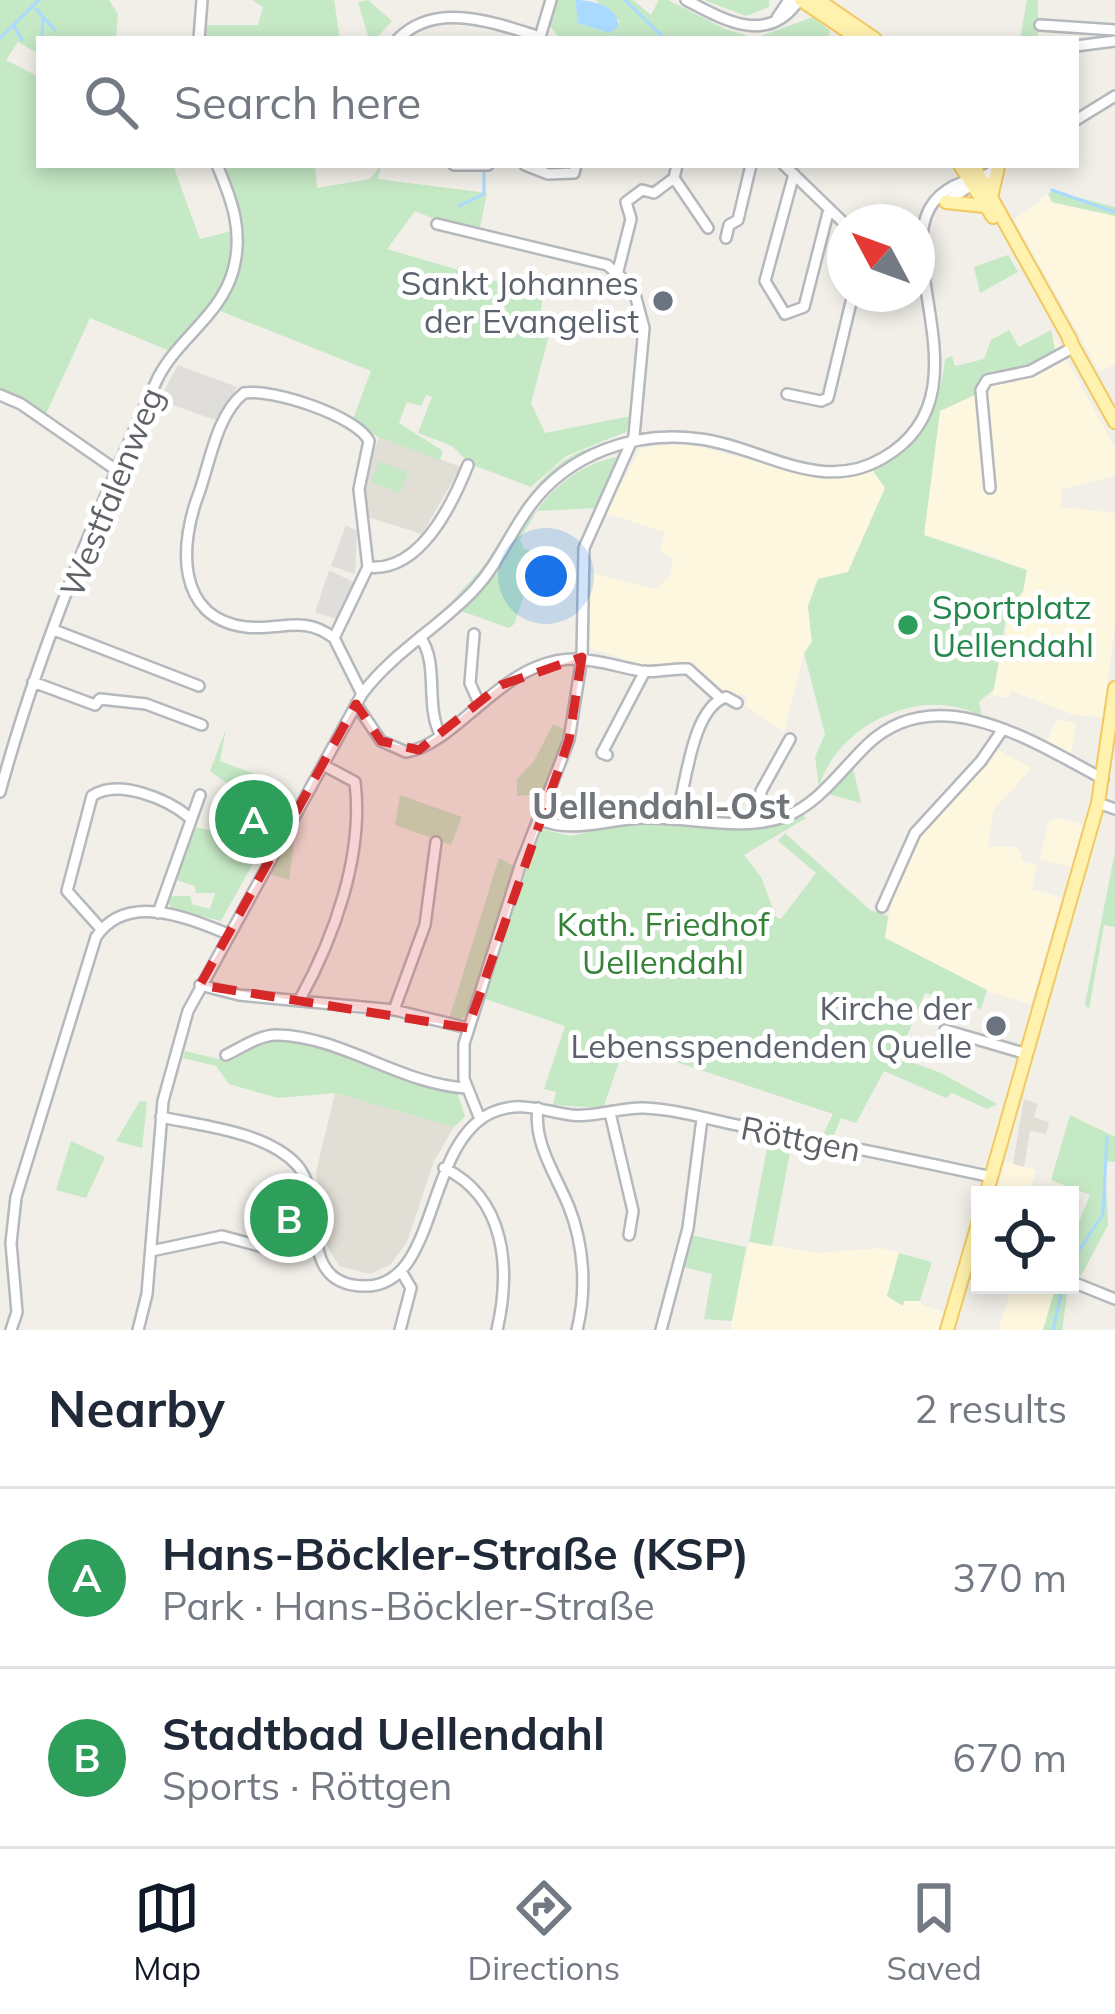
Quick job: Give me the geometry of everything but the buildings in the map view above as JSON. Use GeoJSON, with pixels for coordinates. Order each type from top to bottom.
{"type":"FeatureCollection","features":[{"type":"Feature","properties":{"kind":"main road"},"geometry":{"type":"LineString","coordinates":[[800,0],[817,4],[870,36]]}},
{"type":"Feature","properties":{"kind":"main road"},"geometry":{"type":"LineString","coordinates":[[817,4],[855,36]]}},
{"type":"Feature","properties":{"kind":"main road"},"geometry":{"type":"LineString","coordinates":[[988,203],[999,168]]}},
{"type":"Feature","properties":{"kind":"main road"},"geometry":{"type":"LineString","coordinates":[[973,177],[1115,422]]}},
{"type":"Feature","properties":{"kind":"main road"},"geometry":{"type":"LineString","coordinates":[[945,197],[988,203]]}},
{"type":"Feature","properties":{"kind":"main road"},"geometry":{"type":"LineString","coordinates":[[989,1186],[1098,803],[1115,688]]}},
{"type":"Feature","properties":{"kind":"main road"},"geometry":{"type":"LineString","coordinates":[[947,1330],[971,1262]]}},
{"type":"Feature","properties":{"kind":"street"},"geometry":{"type":"LineString","coordinates":[[199,36],[202,0]]}},
{"type":"Feature","properties":{"kind":"street"},"geometry":{"type":"LineString","coordinates":[[543,36],[551,0]]}},
{"type":"Feature","properties":{"kind":"street"},"geometry":{"type":"LineString","coordinates":[[686,0],[740,26],[776,20],[817,4]]}},
{"type":"Feature","properties":{"kind":"street"},"geometry":{"type":"LineString","coordinates":[[776,20],[778,0]]}},
{"type":"Feature","properties":{"kind":"street"},"geometry":{"type":"LineString","coordinates":[[776,20],[789,0]]}},
{"type":"Feature","properties":{"kind":"street"},"geometry":{"type":"LineString","coordinates":[[776,20],[800,0]]}},
{"type":"Feature","properties":{"kind":"street"},"geometry":{"type":"LineString","coordinates":[[402,36],[417,25],[451,17],[504,33]]}},
{"type":"Feature","properties":{"kind":"street"},"geometry":{"type":"LineString","coordinates":[[1040,25],[1115,31]]}},
{"type":"Feature","properties":{"kind":"street"},"geometry":{"type":"LineString","coordinates":[[1079,46],[1115,41]]}},
{"type":"Feature","properties":{"kind":"street"},"geometry":{"type":"LineString","coordinates":[[1079,118],[1115,96]]}},
{"type":"Feature","properties":{"kind":"street","name":"Westfalenweg"},"geometry":{"type":"LineString","coordinates":[[0,792],[33,682],[157,379],[211,314],[232,274],[238,226],[219,168]]}},
{"type":"Feature","properties":{"kind":"street"},"geometry":{"type":"LineString","coordinates":[[536,168],[558,174],[574,173],[575,168]]}},
{"type":"Feature","properties":{"kind":"street"},"geometry":{"type":"LineString","coordinates":[[676,168],[674,178],[708,228]]}},
{"type":"Feature","properties":{"kind":"street"},"geometry":{"type":"LineString","coordinates":[[726,238],[738,220],[750,168]]}},
{"type":"Feature","properties":{"kind":"street"},"geometry":{"type":"LineString","coordinates":[[787,168],[827,206]]}},
{"type":"Feature","properties":{"kind":"street"},"geometry":{"type":"LineString","coordinates":[[945,197],[957,168]]}},
{"type":"Feature","properties":{"kind":"street"},"geometry":{"type":"LineString","coordinates":[[794,174],[764,280],[785,314],[804,307],[827,220]]}},
{"type":"Feature","properties":{"kind":"street"},"geometry":{"type":"LineString","coordinates":[[935,206],[973,177]]}},
{"type":"Feature","properties":{"kind":"street"},"geometry":{"type":"LineString","coordinates":[[618,271],[631,219],[628,199],[646,189],[654,193],[674,178]]}},
{"type":"Feature","properties":{"kind":"street"},"geometry":{"type":"LineString","coordinates":[[161,1117],[260,1142],[285,1154],[304,1176],[312,1196],[314,1247],[330,1273],[358,1286],[378,1284],[400,1271],[420,1240],[458,1140],[480,1119],[466,1088],[462,1055],[538,819],[569,740],[582,657],[584,548],[632,440],[644,324],[633,287],[618,271],[594,260],[437,224]]}},
{"type":"Feature","properties":{"kind":"street"},"geometry":{"type":"LineString","coordinates":[[787,394],[821,401],[828,398],[849,312]]}},
{"type":"Feature","properties":{"kind":"street"},"geometry":{"type":"LineString","coordinates":[[138,1330],[151,1250],[168,1073],[200,985],[359,699],[480,584],[553,481],[595,454],[632,440],[705,439],[830,473],[863,468],[890,454],[919,425],[936,378],[938,354],[930,312]]}},
{"type":"Feature","properties":{"kind":"street"},"geometry":{"type":"LineString","coordinates":[[990,488],[981,390],[987,380],[1030,371],[1072,344]]}},
{"type":"Feature","properties":{"kind":"street"},"geometry":{"type":"LineString","coordinates":[[334,638],[368,566],[358,488],[369,448],[363,430],[270,393],[240,396],[226,415],[189,519],[185,568],[198,596],[228,622],[253,627],[302,622],[334,638],[359,699],[393,749],[418,751],[478,701],[538,666],[582,657],[645,671],[688,669],[720,698],[737,703]]}},
{"type":"Feature","properties":{"kind":"street"},"geometry":{"type":"LineString","coordinates":[[0,395],[21,404],[119,472]]}},
{"type":"Feature","properties":{"kind":"street"},"geometry":{"type":"LineString","coordinates":[[368,566],[392,565],[416,549],[446,509],[468,465]]}},
{"type":"Feature","properties":{"kind":"street","name":"Westfalenweg"},"geometry":{"type":"LineString","coordinates":[[54,630],[200,686]]}},
{"type":"Feature","properties":{"kind":"street"},"geometry":{"type":"LineString","coordinates":[[474,634],[470,683],[478,701]]}},
{"type":"Feature","properties":{"kind":"street"},"geometry":{"type":"LineString","coordinates":[[420,637],[428,649],[431,714],[441,736]]}},
{"type":"Feature","properties":{"kind":"street"},"geometry":{"type":"LineString","coordinates":[[607,755],[602,752],[615,722],[645,671]]}},
{"type":"Feature","properties":{"kind":"street"},"geometry":{"type":"LineString","coordinates":[[33,682],[95,705],[100,699],[146,704],[202,724]]}},
{"type":"Feature","properties":{"kind":"street"},"geometry":{"type":"LineString","coordinates":[[676,819],[691,747],[720,698]]}},
{"type":"Feature","properties":{"kind":"street"},"geometry":{"type":"LineString","coordinates":[[538,819],[562,827],[676,819],[761,822],[802,808],[879,734],[905,720],[950,716],[1003,728],[1103,779]]}},
{"type":"Feature","properties":{"kind":"street"},"geometry":{"type":"LineString","coordinates":[[882,907],[915,833],[981,761],[1003,728]]}},
{"type":"Feature","properties":{"kind":"street"},"geometry":{"type":"LineString","coordinates":[[761,822],[761,791],[790,739]]}},
{"type":"Feature","properties":{"kind":"street"},"geometry":{"type":"LineString","coordinates":[[299,1001],[338,916],[354,825],[356,782],[327,767]]}},
{"type":"Feature","properties":{"kind":"street"},"geometry":{"type":"LineString","coordinates":[[100,929],[67,891],[92,796],[114,788],[172,803],[189,817]]}},
{"type":"Feature","properties":{"kind":"street"},"geometry":{"type":"LineString","coordinates":[[158,913],[200,795]]}},
{"type":"Feature","properties":{"kind":"street"},"geometry":{"type":"LineString","coordinates":[[1098,803],[1115,808]]}},
{"type":"Feature","properties":{"kind":"street"},"geometry":{"type":"LineString","coordinates":[[394,1010],[425,925],[436,842]]}},
{"type":"Feature","properties":{"kind":"street"},"geometry":{"type":"LineString","coordinates":[[11,1330],[18,1305],[10,1243],[16,1197],[100,929],[130,913],[158,913],[228,934]]}},
{"type":"Feature","properties":{"kind":"street"},"geometry":{"type":"LineString","coordinates":[[200,985],[394,1010],[468,1028]]}},
{"type":"Feature","properties":{"kind":"street"},"geometry":{"type":"LineString","coordinates":[[945,1030],[1027,1054]]}},
{"type":"Feature","properties":{"kind":"street"},"geometry":{"type":"LineString","coordinates":[[226,1055],[280,1034],[446,1087],[466,1088]]}},
{"type":"Feature","properties":{"kind":"street","name":"Röttgen"},"geometry":{"type":"LineString","coordinates":[[480,1119],[510,1106],[572,1115],[639,1107],[992,1177]]}},
{"type":"Feature","properties":{"kind":"street"},"geometry":{"type":"LineString","coordinates":[[538,1108],[537,1132],[571,1212],[582,1258],[577,1330]]}},
{"type":"Feature","properties":{"kind":"street"},"geometry":{"type":"LineString","coordinates":[[610,1113],[633,1211],[629,1235]]}},
{"type":"Feature","properties":{"kind":"street"},"geometry":{"type":"LineString","coordinates":[[661,1330],[688,1228],[702,1119]]}},
{"type":"Feature","properties":{"kind":"street"},"geometry":{"type":"LineString","coordinates":[[444,1168],[484,1199],[498,1225],[502,1301],[496,1330]]}},
{"type":"Feature","properties":{"kind":"street"},"geometry":{"type":"LineString","coordinates":[[151,1250],[222,1236],[293,1255],[314,1247]]}},
{"type":"Feature","properties":{"kind":"street"},"geometry":{"type":"LineString","coordinates":[[400,1271],[411,1288],[400,1330]]}},
{"type":"Feature","properties":{"kind":"street"},"geometry":{"type":"LineString","coordinates":[[1079,1285],[1115,1299]]}},
{"type":"Feature","properties":{"kind":"highlighted area"},"geometry":{"type":"Polygon","coordinates":[[[582,657],[569,740],[468,1028],[200,985],[356,704],[381,741],[419,750],[501,685],[582,657]]]}},
{"type":"Feature","properties":{"kind":"shaded area"},"geometry":{"type":"Polygon","coordinates":[[[1048,194],[1053,203],[1115,216],[1115,364],[1100,372],[1014,220],[1048,194]]]}},
{"type":"Feature","properties":{"kind":"shaded area"},"geometry":{"type":"Polygon","coordinates":[[[1055,338],[1115,448],[1115,476],[1062,489],[1061,507],[1115,513],[1115,626],[1103,718],[1072,714],[1012,691],[1008,697],[992,696],[1014,595],[1000,558],[924,535],[940,411],[977,394],[988,375],[1048,357],[1055,338]]]}},
{"type":"Feature","properties":{"kind":"shaded area"},"geometry":{"type":"Polygon","coordinates":[[[178,365],[237,387],[215,420],[159,400],[178,365]]]}},
{"type":"Feature","properties":{"kind":"shaded area"},"geometry":{"type":"Polygon","coordinates":[[[379,437],[461,467],[422,534],[365,516],[364,477],[379,437]]]}},
{"type":"Feature","properties":{"kind":"shaded area"},"geometry":{"type":"Polygon","coordinates":[[[686,443],[820,479],[873,471],[885,488],[848,572],[817,579],[808,606],[812,642],[804,653],[784,732],[745,705],[748,695],[729,694],[693,665],[674,661],[672,666],[647,666],[587,647],[586,572],[655,589],[670,577],[673,560],[660,549],[665,532],[605,513],[641,448],[686,443]]]}},
{"type":"Feature","properties":{"kind":"shaded area"},"geometry":{"type":"Polygon","coordinates":[[[346,525],[357,531],[355,574],[331,566],[346,525]]]}},
{"type":"Feature","properties":{"kind":"shaded area"},"geometry":{"type":"Polygon","coordinates":[[[329,570],[355,583],[336,619],[315,612],[329,570]]]}},
{"type":"Feature","properties":{"kind":"shaded area"},"geometry":{"type":"Polygon","coordinates":[[[1057,720],[1076,723],[1071,756],[1046,742],[1057,720]]]}},
{"type":"Feature","properties":{"kind":"shaded area"},"geometry":{"type":"Polygon","coordinates":[[[997,749],[1031,768],[993,811],[988,847],[1017,847],[1024,862],[1037,865],[1032,889],[1062,898],[1031,1004],[986,991],[884,937],[895,891],[913,850],[938,812],[997,749]]]}},
{"type":"Feature","properties":{"kind":"shaded area"},"geometry":{"type":"Polygon","coordinates":[[[1049,820],[1083,825],[1071,867],[1040,859],[1049,820]]]}},
{"type":"Feature","properties":{"kind":"shaded area"},"geometry":{"type":"Polygon","coordinates":[[[335,1093],[454,1127],[434,1161],[407,1242],[390,1265],[370,1274],[339,1266],[325,1242],[316,1172],[335,1093]]]}},
{"type":"Feature","properties":{"kind":"shaded area"},"geometry":{"type":"Polygon","coordinates":[[[1024,1099],[1038,1104],[1034,1117],[1049,1122],[1046,1134],[1030,1131],[1024,1167],[1013,1164],[1024,1099]]]}},
{"type":"Feature","properties":{"kind":"shaded area"},"geometry":{"type":"Polygon","coordinates":[[[1005,1161],[1036,1170],[1031,1186],[998,1186],[1005,1161]]]}},
{"type":"Feature","properties":{"kind":"shaded area"},"geometry":{"type":"Polygon","coordinates":[[[749,1242],[817,1253],[881,1248],[932,1262],[920,1304],[943,1312],[938,1330],[730,1330],[749,1242]]]}},
{"type":"Feature","properties":{"kind":"shaded area"},"geometry":{"type":"Polygon","coordinates":[[[1010,1294],[1055,1294],[1045,1330],[998,1330],[1010,1294]]]}},
{"type":"Feature","properties":{"kind":"green space"},"geometry":{"type":"Polygon","coordinates":[[[0,0],[109,0],[118,14],[116,36],[36,36],[36,52],[18,42],[6,60],[36,75],[36,168],[174,168],[200,239],[244,228],[224,168],[315,168],[317,188],[370,179],[380,168],[378,179],[487,193],[480,227],[469,225],[467,232],[415,211],[387,249],[543,295],[538,330],[548,339],[531,403],[545,433],[631,416],[626,432],[566,456],[531,487],[470,464],[452,446],[418,433],[432,397],[426,395],[421,406],[407,402],[399,423],[443,451],[440,460],[378,437],[353,419],[371,371],[218,310],[205,312],[170,351],[90,318],[45,416],[0,393],[0,0]]]}},
{"type":"Feature","properties":{"kind":"green space"},"geometry":{"type":"Polygon","coordinates":[[[252,0],[334,0],[340,36],[205,36],[206,25],[258,25],[263,7],[252,0]]]}},
{"type":"Feature","properties":{"kind":"green space"},"geometry":{"type":"Polygon","coordinates":[[[368,0],[392,21],[379,36],[368,36],[358,2],[368,0]]]}},
{"type":"Feature","properties":{"kind":"green space"},"geometry":{"type":"Polygon","coordinates":[[[557,0],[575,0],[578,23],[609,33],[620,21],[595,0],[633,0],[651,15],[659,0],[668,0],[748,36],[558,36],[550,26],[557,0]]]}},
{"type":"Feature","properties":{"kind":"green space"},"geometry":{"type":"Polygon","coordinates":[[[704,0],[769,0],[769,7],[746,16],[704,0]]]}},
{"type":"Feature","properties":{"kind":"green space"},"geometry":{"type":"Polygon","coordinates":[[[1027,0],[1038,0],[1038,36],[1021,36],[1027,0]]]}},
{"type":"Feature","properties":{"kind":"green space"},"geometry":{"type":"Polygon","coordinates":[[[813,17],[830,31],[829,36],[761,36],[813,17]]]}},
{"type":"Feature","properties":{"kind":"green space"},"geometry":{"type":"Polygon","coordinates":[[[1052,191],[1115,207],[1115,216],[1052,202],[1048,194],[1052,191]]]}},
{"type":"Feature","properties":{"kind":"green space"},"geometry":{"type":"Polygon","coordinates":[[[1008,255],[1018,272],[980,293],[974,267],[1008,255]]]}},
{"type":"Feature","properties":{"kind":"green space","name":"Sportplatz Uellendahl"},"geometry":{"type":"Polygon","coordinates":[[[1009,330],[1019,347],[1051,330],[1055,349],[1034,365],[988,375],[977,394],[940,411],[924,535],[1027,570],[1023,592],[1008,607],[994,689],[979,702],[982,717],[935,705],[910,708],[863,728],[829,765],[819,787],[815,757],[825,734],[804,653],[812,642],[808,606],[818,579],[848,572],[885,488],[873,471],[904,451],[925,426],[945,359],[952,356],[955,366],[984,359],[991,340],[1009,330]]]}},
{"type":"Feature","properties":{"kind":"green space"},"geometry":{"type":"Polygon","coordinates":[[[601,445],[542,485],[490,565],[451,603],[485,564],[548,474],[581,451],[601,445]]]}},
{"type":"Feature","properties":{"kind":"green space"},"geometry":{"type":"Polygon","coordinates":[[[617,457],[595,508],[537,511],[520,539],[524,549],[539,552],[542,563],[535,565],[514,624],[509,628],[461,611],[546,499],[589,466],[617,457]]]}},
{"type":"Feature","properties":{"kind":"green space"},"geometry":{"type":"Polygon","coordinates":[[[379,461],[408,472],[400,493],[371,482],[379,461]]]}},
{"type":"Feature","properties":{"kind":"green space"},"geometry":{"type":"Polygon","coordinates":[[[553,724],[567,731],[543,794],[517,796],[517,779],[534,761],[553,724]]]}},
{"type":"Feature","properties":{"kind":"green space"},"geometry":{"type":"Polygon","coordinates":[[[226,729],[220,761],[281,784],[277,796],[293,802],[281,813],[221,921],[172,909],[167,900],[169,890],[172,896],[190,896],[192,904],[210,909],[215,893],[196,893],[195,886],[176,880],[171,884],[191,826],[226,834],[238,791],[210,771],[226,729]]]}},
{"type":"Feature","properties":{"kind":"green space"},"geometry":{"type":"Polygon","coordinates":[[[853,767],[861,803],[828,794],[853,767]]]}},
{"type":"Feature","properties":{"kind":"green space"},"geometry":{"type":"Polygon","coordinates":[[[400,795],[462,817],[451,845],[395,825],[400,795]]]}},
{"type":"Feature","properties":{"kind":"green space","name":"Kath. Friedhof Uellendahl"},"geometry":{"type":"Polygon","coordinates":[[[800,813],[806,818],[744,855],[761,877],[776,917],[781,919],[816,873],[778,841],[785,833],[870,910],[888,916],[885,938],[987,990],[981,1009],[925,993],[898,1057],[941,1073],[997,1104],[987,1109],[952,1093],[946,1098],[884,1071],[856,1123],[841,1118],[833,1137],[823,1135],[833,1114],[625,1045],[603,1108],[553,1105],[556,1092],[544,1089],[565,1026],[483,998],[540,829],[571,836],[632,822],[759,828],[800,813]]]}},
{"type":"Feature","properties":{"kind":"green space"},"geometry":{"type":"Polygon","coordinates":[[[297,819],[289,880],[267,873],[297,819]]]}},
{"type":"Feature","properties":{"kind":"green space"},"geometry":{"type":"Polygon","coordinates":[[[1115,852],[1115,927],[1104,925],[1089,1009],[1085,1004],[1115,852]]]}},
{"type":"Feature","properties":{"kind":"green space"},"geometry":{"type":"Polygon","coordinates":[[[499,858],[516,867],[468,1015],[457,1021],[449,1019],[499,858]]]}},
{"type":"Feature","properties":{"kind":"green space"},"geometry":{"type":"Polygon","coordinates":[[[275,1035],[457,1091],[465,1117],[454,1127],[335,1093],[278,1098],[229,1084],[216,1066],[183,1058],[185,1051],[218,1059],[275,1035]]]}},
{"type":"Feature","properties":{"kind":"green space"},"geometry":{"type":"Polygon","coordinates":[[[140,1101],[147,1102],[142,1148],[116,1141],[140,1101]]]}},
{"type":"Feature","properties":{"kind":"green space"},"geometry":{"type":"Polygon","coordinates":[[[1070,1115],[1115,1137],[1115,1162],[1105,1161],[1108,1225],[1081,1276],[1079,1222],[1090,1195],[1079,1191],[1079,1186],[1051,1180],[1070,1115]]]}},
{"type":"Feature","properties":{"kind":"green space"},"geometry":{"type":"Polygon","coordinates":[[[769,1138],[792,1142],[772,1246],[749,1242],[769,1138]]]}},
{"type":"Feature","properties":{"kind":"green space"},"geometry":{"type":"Polygon","coordinates":[[[71,1141],[105,1157],[86,1198],[56,1190],[71,1141]]]}},
{"type":"Feature","properties":{"kind":"green space"},"geometry":{"type":"Polygon","coordinates":[[[691,1235],[746,1247],[732,1321],[704,1319],[712,1274],[684,1267],[691,1235]]]}},
{"type":"Feature","properties":{"kind":"green space"},"geometry":{"type":"Polygon","coordinates":[[[899,1253],[932,1262],[920,1301],[904,1301],[903,1306],[887,1296],[899,1253]]]}},
{"type":"Feature","properties":{"kind":"green space"},"geometry":{"type":"Polygon","coordinates":[[[1053,1294],[1067,1294],[1062,1330],[1043,1330],[1053,1294]]]}},
{"type":"Feature","properties":{"kind":"water"},"geometry":{"type":"Polygon","coordinates":[[[575,0],[610,9],[618,27],[609,33],[578,23],[575,0]]]}},
{"type":"Feature","properties":{"kind":"waterway"},"geometry":{"type":"LineString","coordinates":[[0,38],[39,0]]}},
{"type":"Feature","properties":{"kind":"waterway"},"geometry":{"type":"LineString","coordinates":[[625,0],[662,36]]}},
{"type":"Feature","properties":{"kind":"waterway"},"geometry":{"type":"LineString","coordinates":[[36,9],[55,30]]}},
{"type":"Feature","properties":{"kind":"waterway"},"geometry":{"type":"LineString","coordinates":[[42,36],[43,18]]}},
{"type":"Feature","properties":{"kind":"waterway"},"geometry":{"type":"LineString","coordinates":[[14,26],[22,40]]}},
{"type":"Feature","properties":{"kind":"waterway"},"geometry":{"type":"LineString","coordinates":[[459,206],[484,194],[484,171]]}},
{"type":"Feature","properties":{"kind":"waterway"},"geometry":{"type":"LineString","coordinates":[[1052,190],[1115,212]]}},
{"type":"Feature","properties":{"kind":"waterway"},"geometry":{"type":"LineString","coordinates":[[1079,1250],[1103,1214],[1107,1137]]}},
{"type":"Feature","properties":{"kind":"waterway"},"geometry":{"type":"LineString","coordinates":[[1053,1330],[1061,1294]]}},
{"type":"Feature","properties":{"kind":"place","name":"Sankt Johannes der Evangelist"},"geometry":{"type":"Point","coordinates":[663,301]}},
{"type":"Feature","properties":{"kind":"place","name":"Sportplatz Uellendahl"},"geometry":{"type":"Point","coordinates":[908,625]}},
{"type":"Feature","properties":{"kind":"place","name":"Hans-Böckler-Straße (KSP)"},"geometry":{"type":"Point","coordinates":[254,819]}},
{"type":"Feature","properties":{"kind":"place","name":"Kirche der Lebensspendenden Quelle"},"geometry":{"type":"Point","coordinates":[996,1026]}},
{"type":"Feature","properties":{"kind":"place","name":"Stadtbad Uellendahl"},"geometry":{"type":"Point","coordinates":[289,1218]}},
{"type":"Feature","properties":{"kind":"district","name":"Uellendahl-Ost"},"geometry":{"type":"Point","coordinates":[661,805]}}]}
